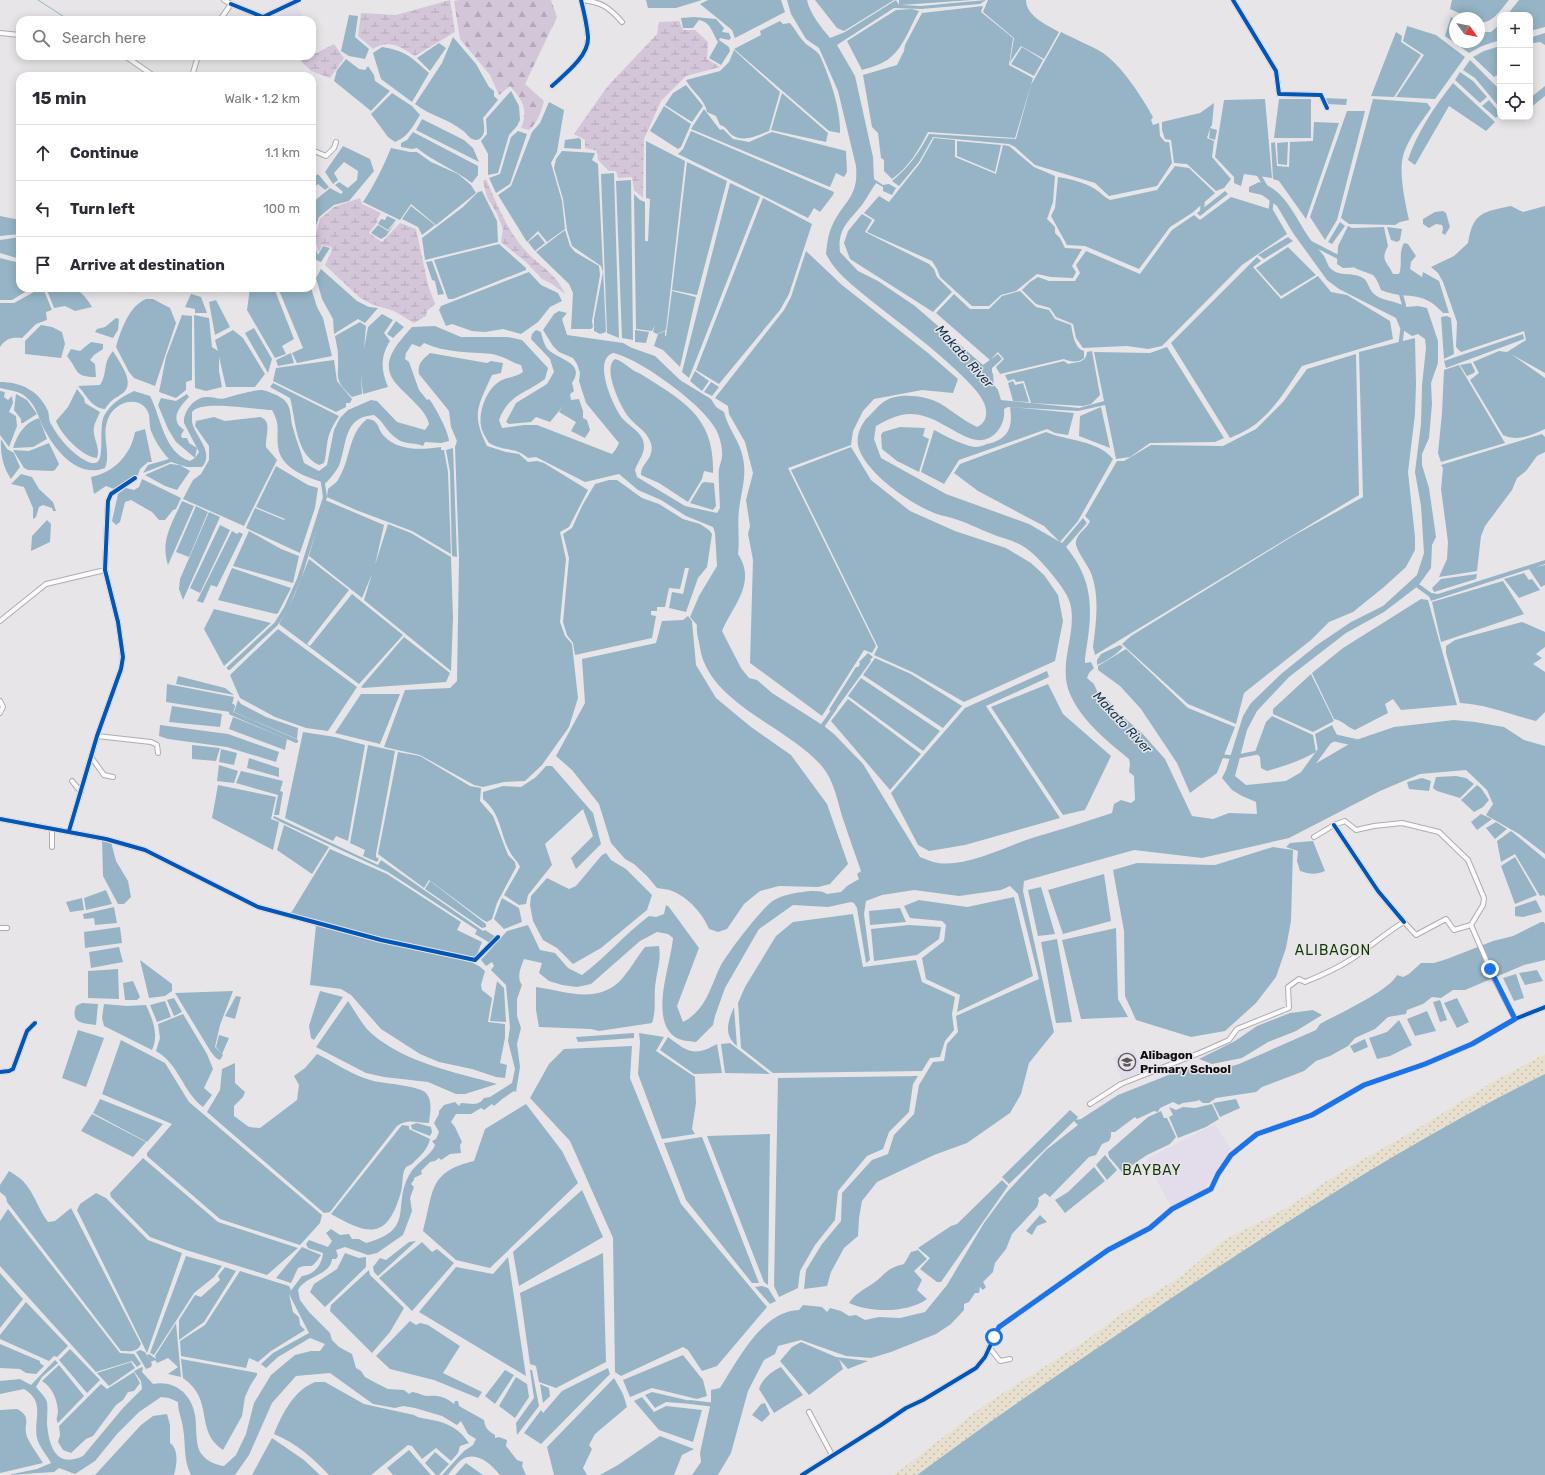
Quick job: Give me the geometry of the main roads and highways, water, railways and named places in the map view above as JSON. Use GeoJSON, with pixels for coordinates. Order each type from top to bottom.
{"type":"FeatureCollection","features":[{"type":"Feature","properties":{"kind":"water"},"geometry":{"type":"Polygon","coordinates":[[[646,0],[702,0],[676,8],[648,8],[646,0]]]}},
{"type":"Feature","properties":{"kind":"water"},"geometry":{"type":"Polygon","coordinates":[[[708,0],[781,0],[785,12],[735,38],[732,30],[700,4],[708,0]]]}},
{"type":"Feature","properties":{"kind":"water","name":"Makato River"},"geometry":{"type":"Polygon","coordinates":[[[787,0],[807,0],[813,15],[830,38],[845,32],[896,0],[899,5],[899,0],[972,0],[901,5],[921,6],[986,0],[980,4],[921,9],[894,8],[837,45],[855,76],[873,157],[874,179],[883,185],[889,184],[896,188],[892,195],[883,191],[883,187],[876,183],[862,205],[842,231],[840,237],[840,252],[858,271],[878,281],[915,306],[983,365],[998,354],[1002,359],[992,368],[992,372],[994,385],[998,390],[1001,400],[1079,408],[1104,401],[1094,352],[1150,353],[1167,347],[1224,438],[1215,442],[1150,443],[1130,457],[1116,459],[1105,405],[1078,411],[1008,407],[1004,409],[1003,422],[996,433],[991,437],[979,440],[964,436],[927,417],[906,414],[893,418],[876,426],[874,439],[881,458],[946,494],[1029,524],[1062,543],[1083,518],[1087,523],[1066,547],[1076,560],[1083,573],[1087,586],[1090,613],[1085,663],[1091,662],[1094,668],[1089,673],[1087,678],[1094,684],[1099,696],[1109,701],[1115,710],[1142,733],[1165,759],[1192,816],[1213,819],[1229,813],[1257,814],[1256,802],[1232,790],[1222,778],[1226,770],[1243,716],[1251,703],[1281,674],[1317,645],[1351,622],[1383,606],[1417,575],[1424,553],[1421,506],[1415,472],[1421,424],[1422,385],[1426,348],[1425,339],[1418,334],[1412,336],[1400,328],[1396,318],[1339,289],[1327,280],[1293,233],[1277,206],[1262,195],[1249,192],[1249,187],[1259,182],[1268,186],[1283,198],[1310,239],[1325,258],[1329,267],[1337,272],[1363,278],[1373,293],[1381,298],[1406,307],[1418,306],[1427,308],[1438,341],[1438,363],[1431,383],[1432,404],[1429,438],[1422,454],[1422,465],[1429,488],[1436,537],[1432,545],[1431,568],[1418,586],[1384,612],[1346,633],[1289,677],[1257,711],[1247,730],[1235,776],[1246,785],[1286,781],[1356,740],[1394,727],[1454,720],[1504,727],[1524,740],[1545,746],[1545,854],[1519,834],[1486,815],[1493,804],[1487,790],[1466,770],[1420,774],[1380,791],[1289,838],[1202,858],[1134,850],[1024,881],[1023,891],[1054,1032],[1029,1063],[1021,1094],[1010,1113],[967,1143],[934,1155],[877,1182],[862,1201],[858,1236],[844,1248],[831,1272],[827,1286],[804,1289],[806,1270],[822,1244],[841,1221],[842,1193],[872,1160],[888,1154],[894,1135],[914,1114],[919,1085],[933,1062],[944,1061],[947,1044],[958,1032],[956,1016],[1039,979],[1018,894],[1010,886],[1001,890],[959,896],[914,890],[882,895],[866,901],[864,914],[870,960],[866,963],[857,908],[854,903],[851,902],[828,907],[793,905],[759,929],[725,988],[713,1025],[696,1042],[682,1040],[675,1037],[667,1029],[663,1018],[662,1005],[673,938],[668,934],[657,932],[640,941],[591,984],[577,987],[549,981],[539,973],[542,963],[524,959],[519,975],[522,985],[517,999],[517,1016],[521,1028],[517,1044],[520,1067],[516,1092],[514,1091],[494,1106],[492,1104],[484,1110],[481,1108],[471,1114],[456,1114],[451,1122],[462,1142],[460,1145],[461,1153],[450,1154],[441,1160],[439,1158],[430,1162],[421,1171],[422,1174],[414,1178],[411,1184],[414,1187],[410,1198],[412,1211],[403,1235],[377,1253],[368,1255],[345,1247],[336,1250],[338,1256],[336,1259],[332,1259],[331,1264],[327,1269],[301,1285],[298,1290],[300,1300],[309,1312],[330,1333],[332,1340],[339,1347],[352,1354],[356,1368],[361,1371],[365,1377],[388,1389],[404,1390],[409,1394],[412,1392],[426,1396],[439,1396],[454,1404],[455,1401],[458,1401],[459,1406],[484,1420],[486,1427],[495,1435],[495,1438],[499,1437],[507,1440],[506,1446],[517,1460],[523,1462],[522,1466],[526,1475],[500,1475],[483,1460],[468,1457],[457,1464],[448,1475],[442,1475],[464,1451],[473,1445],[476,1439],[468,1434],[461,1421],[457,1425],[442,1416],[415,1408],[403,1406],[395,1408],[373,1404],[330,1373],[296,1376],[272,1403],[249,1455],[235,1475],[191,1475],[187,1464],[184,1434],[178,1402],[169,1398],[161,1397],[139,1412],[117,1434],[95,1461],[75,1474],[59,1468],[54,1472],[8,1475],[37,1469],[51,1463],[39,1445],[37,1438],[37,1405],[35,1399],[24,1389],[0,1394],[0,1381],[20,1379],[31,1385],[55,1360],[58,1363],[42,1377],[36,1387],[47,1402],[48,1432],[52,1447],[60,1457],[66,1460],[83,1456],[123,1408],[142,1389],[141,1381],[134,1371],[142,1367],[142,1372],[153,1384],[161,1383],[174,1386],[185,1394],[190,1400],[195,1415],[198,1448],[207,1460],[217,1465],[224,1466],[236,1455],[246,1434],[254,1403],[271,1375],[295,1355],[311,1351],[320,1351],[325,1344],[310,1338],[278,1357],[266,1368],[261,1364],[273,1353],[309,1333],[289,1294],[293,1312],[299,1317],[300,1325],[305,1330],[271,1351],[258,1362],[249,1358],[246,1368],[181,1356],[180,1341],[205,1325],[240,1271],[289,1286],[291,1290],[289,1293],[302,1276],[310,1274],[317,1269],[321,1262],[323,1253],[308,1248],[306,1244],[309,1240],[328,1247],[332,1241],[326,1233],[331,1229],[340,1235],[349,1234],[352,1239],[359,1239],[366,1243],[382,1237],[392,1231],[398,1223],[402,1195],[405,1184],[411,1172],[434,1148],[435,1145],[432,1141],[436,1139],[439,1132],[434,1123],[439,1111],[444,1105],[455,1102],[459,1106],[461,1103],[479,1103],[484,1098],[490,1097],[512,1083],[515,1069],[508,1041],[510,1027],[506,985],[491,970],[494,966],[492,962],[486,966],[481,960],[507,931],[528,925],[540,950],[555,953],[568,968],[582,975],[649,916],[656,917],[664,914],[666,905],[699,948],[677,1006],[683,1022],[691,1017],[702,1005],[724,960],[750,925],[772,901],[785,895],[809,891],[827,894],[841,892],[847,886],[859,879],[857,874],[861,871],[832,783],[825,770],[805,750],[733,699],[718,684],[706,667],[697,634],[697,625],[690,617],[699,596],[717,566],[715,533],[713,527],[686,516],[661,500],[638,490],[619,474],[585,482],[536,457],[528,458],[514,450],[494,446],[489,443],[483,433],[480,420],[485,400],[488,393],[497,383],[523,372],[521,365],[492,354],[441,349],[424,343],[420,347],[412,344],[406,353],[405,359],[409,362],[419,390],[427,400],[429,399],[432,402],[438,413],[447,432],[449,441],[441,443],[425,442],[423,446],[402,442],[393,436],[374,415],[364,417],[357,420],[348,432],[339,466],[326,483],[303,475],[284,461],[278,446],[277,424],[272,410],[229,406],[206,406],[197,408],[192,412],[192,422],[194,428],[205,450],[206,456],[202,467],[187,467],[171,462],[143,473],[148,465],[169,459],[159,447],[153,436],[150,428],[149,415],[145,407],[142,404],[134,402],[122,404],[112,412],[107,422],[105,433],[107,462],[105,468],[87,470],[71,462],[57,449],[44,429],[36,410],[30,401],[21,393],[0,388],[0,382],[7,382],[28,388],[39,397],[48,411],[51,424],[57,434],[72,451],[88,462],[93,463],[98,461],[100,457],[102,421],[110,407],[121,398],[134,391],[150,396],[169,442],[181,457],[190,461],[195,458],[199,452],[184,423],[184,418],[191,405],[203,397],[224,399],[260,390],[275,394],[282,398],[288,405],[292,425],[304,463],[319,471],[327,465],[334,430],[340,418],[348,410],[371,400],[377,401],[397,422],[425,430],[429,424],[426,416],[394,381],[390,374],[389,366],[390,359],[397,345],[412,327],[435,326],[461,337],[508,337],[522,340],[548,368],[545,379],[518,395],[503,411],[499,420],[502,428],[537,425],[612,454],[619,443],[586,403],[579,381],[580,373],[577,364],[573,358],[559,352],[553,346],[543,330],[554,314],[559,311],[567,313],[562,319],[567,335],[623,343],[632,348],[655,356],[680,380],[711,399],[716,407],[724,412],[739,446],[744,465],[744,478],[738,516],[738,554],[743,565],[745,575],[741,594],[722,631],[741,668],[749,678],[757,680],[772,693],[824,726],[834,734],[863,764],[920,857],[938,863],[961,862],[974,859],[1032,838],[1112,813],[1114,804],[1121,800],[1131,803],[1135,800],[1134,776],[1129,772],[1129,759],[1095,730],[1081,713],[1070,694],[1067,683],[1066,660],[1072,626],[1072,614],[1069,600],[1060,584],[1031,552],[1021,545],[962,521],[934,513],[901,494],[871,468],[858,445],[860,428],[864,421],[880,405],[891,398],[913,396],[935,401],[977,427],[981,425],[985,419],[986,408],[977,392],[955,369],[930,347],[851,284],[837,270],[826,254],[831,229],[836,218],[853,192],[856,177],[856,166],[838,91],[819,48],[806,39],[791,14],[787,0]],[[613,353],[607,357],[604,364],[604,373],[606,384],[614,404],[624,421],[640,435],[644,443],[642,454],[635,470],[637,477],[685,506],[717,513],[720,508],[719,467],[722,454],[720,440],[718,433],[708,418],[684,395],[654,373],[624,357],[613,353]]]}},
{"type":"Feature","properties":{"kind":"water"},"geometry":{"type":"Polygon","coordinates":[[[815,0],[894,0],[844,31],[837,28],[815,0]]]}},
{"type":"Feature","properties":{"kind":"water"},"geometry":{"type":"Polygon","coordinates":[[[988,0],[1026,0],[1029,11],[1033,15],[1043,23],[1059,32],[1044,59],[1021,46],[1010,62],[1014,38],[983,12],[988,0]]]}},
{"type":"Feature","properties":{"kind":"water"},"geometry":{"type":"Polygon","coordinates":[[[1452,0],[1509,0],[1499,12],[1497,12],[1496,16],[1485,22],[1485,12],[1457,12],[1450,9],[1452,0]]]}},
{"type":"Feature","properties":{"kind":"water"},"geometry":{"type":"Polygon","coordinates":[[[1519,0],[1545,0],[1545,27],[1533,30],[1533,12],[1509,12],[1519,0]]]}},
{"type":"Feature","properties":{"kind":"water"},"geometry":{"type":"Polygon","coordinates":[[[983,6],[981,12],[1013,38],[1009,65],[1033,78],[1015,138],[928,132],[913,158],[892,179],[884,171],[884,160],[881,158],[878,133],[872,127],[863,75],[897,65],[904,51],[905,45],[922,13],[983,6]]]}},
{"type":"Feature","properties":{"kind":"water"},"geometry":{"type":"Polygon","coordinates":[[[912,9],[919,11],[896,52],[884,62],[862,70],[847,41],[896,10],[912,9]]]}},
{"type":"Feature","properties":{"kind":"water"},"geometry":{"type":"Polygon","coordinates":[[[349,15],[358,16],[355,37],[369,49],[365,59],[349,56],[341,51],[349,15]]]}},
{"type":"Feature","properties":{"kind":"water"},"geometry":{"type":"Polygon","coordinates":[[[694,17],[716,19],[724,28],[722,32],[729,33],[731,38],[729,40],[720,38],[719,40],[729,47],[730,51],[721,65],[709,58],[718,42],[709,25],[699,20],[693,28],[683,28],[681,18],[694,17]]]}},
{"type":"Feature","properties":{"kind":"water"},"geometry":{"type":"Polygon","coordinates":[[[780,21],[783,24],[790,23],[803,41],[820,55],[837,104],[840,133],[829,131],[734,49],[761,35],[760,31],[780,21]]]}},
{"type":"Feature","properties":{"kind":"water"},"geometry":{"type":"Polygon","coordinates":[[[1449,23],[1449,39],[1445,36],[1449,23]]]}},
{"type":"Feature","properties":{"kind":"water"},"geometry":{"type":"Polygon","coordinates":[[[1407,26],[1436,35],[1449,45],[1449,48],[1453,48],[1465,57],[1435,99],[1396,97],[1424,55],[1403,41],[1407,26]]]}},
{"type":"Feature","properties":{"kind":"water"},"geometry":{"type":"Polygon","coordinates":[[[1497,27],[1497,41],[1485,45],[1485,32],[1491,32],[1497,27]]]}},
{"type":"Feature","properties":{"kind":"water"},"geometry":{"type":"Polygon","coordinates":[[[1061,32],[1098,50],[1110,59],[1131,82],[1143,100],[1153,117],[1151,120],[1153,125],[1159,123],[1160,136],[1165,142],[1169,142],[1172,163],[1157,186],[1109,196],[1095,183],[1035,165],[1015,147],[1009,144],[933,137],[919,162],[899,186],[892,181],[913,159],[929,134],[1016,139],[1031,85],[1061,32]]]}},
{"type":"Feature","properties":{"kind":"water"},"geometry":{"type":"Polygon","coordinates":[[[1396,32],[1402,36],[1401,42],[1421,55],[1394,97],[1371,96],[1396,32]]]}},
{"type":"Feature","properties":{"kind":"water"},"geometry":{"type":"Polygon","coordinates":[[[1545,33],[1545,45],[1540,42],[1533,43],[1533,37],[1545,33]]]}},
{"type":"Feature","properties":{"kind":"water"},"geometry":{"type":"Polygon","coordinates":[[[453,37],[476,64],[489,87],[494,91],[494,96],[498,100],[483,118],[484,133],[477,140],[470,138],[457,126],[420,108],[415,104],[442,63],[453,37]]]}},
{"type":"Feature","properties":{"kind":"water"},"geometry":{"type":"Polygon","coordinates":[[[439,43],[446,48],[430,71],[417,58],[439,43]]]}},
{"type":"Feature","properties":{"kind":"water"},"geometry":{"type":"Polygon","coordinates":[[[382,47],[397,50],[403,53],[429,73],[412,102],[381,79],[373,53],[382,47]]]}},
{"type":"Feature","properties":{"kind":"water"},"geometry":{"type":"Polygon","coordinates":[[[1022,47],[1043,60],[1034,76],[1011,64],[1022,47]]]}},
{"type":"Feature","properties":{"kind":"water"},"geometry":{"type":"Polygon","coordinates":[[[1497,47],[1497,75],[1494,77],[1473,57],[1484,51],[1497,47]]]}},
{"type":"Feature","properties":{"kind":"water"},"geometry":{"type":"Polygon","coordinates":[[[1462,48],[1478,48],[1469,53],[1462,48]]]}},
{"type":"Feature","properties":{"kind":"water"},"geometry":{"type":"Polygon","coordinates":[[[734,50],[780,92],[769,131],[746,138],[732,135],[726,128],[720,125],[716,116],[707,112],[704,103],[686,80],[720,71],[729,62],[734,50]]]}},
{"type":"Feature","properties":{"kind":"water"},"geometry":{"type":"Polygon","coordinates":[[[346,59],[359,69],[365,70],[368,66],[374,75],[375,81],[390,91],[371,111],[334,81],[337,70],[346,59]]]}},
{"type":"Feature","properties":{"kind":"water"},"geometry":{"type":"Polygon","coordinates":[[[1470,60],[1497,87],[1497,104],[1475,78],[1463,70],[1470,60]]]}},
{"type":"Feature","properties":{"kind":"water"},"geometry":{"type":"Polygon","coordinates":[[[1460,72],[1473,81],[1487,97],[1480,103],[1455,80],[1460,72]]]}},
{"type":"Feature","properties":{"kind":"water"},"geometry":{"type":"Polygon","coordinates":[[[1453,83],[1495,122],[1486,131],[1449,106],[1415,165],[1408,160],[1416,139],[1433,110],[1453,83]]]}},
{"type":"Feature","properties":{"kind":"water"},"geometry":{"type":"Polygon","coordinates":[[[686,85],[703,106],[692,122],[665,105],[673,93],[686,85]]]}},
{"type":"Feature","properties":{"kind":"water"},"geometry":{"type":"Polygon","coordinates":[[[1545,86],[1545,96],[1533,106],[1533,96],[1545,86]]]}},
{"type":"Feature","properties":{"kind":"water"},"geometry":{"type":"Polygon","coordinates":[[[511,91],[519,106],[520,120],[509,135],[498,173],[488,175],[488,154],[481,141],[487,134],[486,119],[511,91]]]}},
{"type":"Feature","properties":{"kind":"water"},"geometry":{"type":"Polygon","coordinates":[[[392,93],[412,106],[420,115],[407,134],[395,142],[388,137],[371,114],[392,93]]]}},
{"type":"Feature","properties":{"kind":"water"},"geometry":{"type":"Polygon","coordinates":[[[782,93],[828,133],[826,142],[771,130],[782,93]]]}},
{"type":"Feature","properties":{"kind":"water"},"geometry":{"type":"Polygon","coordinates":[[[1324,98],[1347,99],[1346,105],[1327,104],[1324,98]]]}},
{"type":"Feature","properties":{"kind":"water"},"geometry":{"type":"Polygon","coordinates":[[[1265,99],[1272,178],[1244,174],[1241,186],[1234,183],[1234,177],[1215,157],[1224,100],[1265,99]]]}},
{"type":"Feature","properties":{"kind":"water"},"geometry":{"type":"Polygon","coordinates":[[[1279,99],[1311,99],[1311,138],[1274,138],[1279,99]]]}},
{"type":"Feature","properties":{"kind":"water"},"geometry":{"type":"Polygon","coordinates":[[[1373,99],[1427,103],[1431,108],[1410,139],[1405,150],[1402,166],[1402,185],[1409,220],[1395,225],[1349,224],[1341,218],[1373,99]]]}},
{"type":"Feature","properties":{"kind":"water"},"geometry":{"type":"Polygon","coordinates":[[[1489,100],[1497,109],[1497,117],[1496,118],[1482,106],[1489,100]]]}},
{"type":"Feature","properties":{"kind":"water"},"geometry":{"type":"Polygon","coordinates":[[[549,102],[564,110],[557,152],[551,163],[562,201],[565,229],[547,242],[538,231],[527,242],[498,195],[511,186],[532,132],[540,123],[549,102]]]}},
{"type":"Feature","properties":{"kind":"water"},"geometry":{"type":"Polygon","coordinates":[[[1214,103],[1212,125],[1207,138],[1214,141],[1212,157],[1231,179],[1224,188],[1216,191],[1187,164],[1174,163],[1171,140],[1165,139],[1162,130],[1162,122],[1200,113],[1214,103]]]}},
{"type":"Feature","properties":{"kind":"water"},"geometry":{"type":"Polygon","coordinates":[[[664,106],[691,124],[681,147],[678,149],[650,131],[664,106]]]}},
{"type":"Feature","properties":{"kind":"water"},"geometry":{"type":"Polygon","coordinates":[[[704,109],[720,130],[723,129],[733,139],[749,142],[772,132],[846,151],[847,172],[844,177],[836,173],[830,187],[691,129],[704,109]]]}},
{"type":"Feature","properties":{"kind":"water"},"geometry":{"type":"Polygon","coordinates":[[[1347,111],[1365,111],[1337,220],[1325,240],[1310,217],[1347,111]]]}},
{"type":"Feature","properties":{"kind":"water"},"geometry":{"type":"Polygon","coordinates":[[[422,119],[464,140],[473,148],[479,162],[416,130],[422,119]]]}},
{"type":"Feature","properties":{"kind":"water"},"geometry":{"type":"Polygon","coordinates":[[[1314,122],[1339,123],[1306,219],[1279,181],[1273,179],[1271,143],[1275,142],[1277,166],[1289,167],[1290,142],[1313,141],[1314,122]]]}},
{"type":"Feature","properties":{"kind":"water"},"geometry":{"type":"Polygon","coordinates":[[[1210,128],[1217,130],[1215,140],[1209,138],[1210,128]]]}},
{"type":"Feature","properties":{"kind":"water"},"geometry":{"type":"Polygon","coordinates":[[[518,131],[527,134],[510,184],[496,193],[489,178],[500,174],[511,137],[518,131]]]}},
{"type":"Feature","properties":{"kind":"water"},"geometry":{"type":"Polygon","coordinates":[[[691,131],[834,192],[833,195],[820,212],[814,208],[808,218],[678,154],[683,149],[691,131]]]}},
{"type":"Feature","properties":{"kind":"water"},"geometry":{"type":"Polygon","coordinates":[[[413,132],[478,166],[478,175],[472,183],[417,148],[412,149],[401,147],[401,143],[407,140],[413,132]]]}},
{"type":"Feature","properties":{"kind":"water"},"geometry":{"type":"Polygon","coordinates":[[[579,138],[581,140],[581,149],[564,148],[565,140],[579,138]]]}},
{"type":"Feature","properties":{"kind":"water"},"geometry":{"type":"Polygon","coordinates":[[[934,138],[955,140],[955,157],[996,174],[1003,145],[1009,146],[1034,167],[1055,176],[1053,202],[1047,219],[1055,227],[1055,233],[1060,238],[1065,248],[1082,249],[1072,266],[1076,272],[1073,278],[1051,277],[1037,274],[1016,291],[1001,295],[989,306],[972,306],[940,277],[932,261],[867,232],[875,220],[864,213],[879,196],[889,202],[920,163],[934,138]]]}},
{"type":"Feature","properties":{"kind":"water"},"geometry":{"type":"Polygon","coordinates":[[[646,141],[685,161],[666,330],[657,334],[653,332],[655,325],[652,331],[636,329],[634,194],[640,200],[645,202],[645,241],[648,241],[650,199],[646,198],[646,141]]]}},
{"type":"Feature","properties":{"kind":"water"},"geometry":{"type":"Polygon","coordinates":[[[957,141],[1001,145],[995,172],[957,156],[957,141]]]}},
{"type":"Feature","properties":{"kind":"water"},"geometry":{"type":"Polygon","coordinates":[[[1288,142],[1287,165],[1278,164],[1277,143],[1288,142]]]}},
{"type":"Feature","properties":{"kind":"water"},"geometry":{"type":"Polygon","coordinates":[[[343,146],[370,159],[374,171],[349,201],[334,205],[319,217],[316,226],[316,200],[330,188],[341,194],[343,192],[335,185],[339,182],[348,188],[357,180],[358,171],[344,162],[334,173],[338,180],[333,184],[325,172],[343,146]]]}},
{"type":"Feature","properties":{"kind":"water"},"geometry":{"type":"Polygon","coordinates":[[[391,148],[417,152],[431,162],[458,174],[471,185],[476,193],[436,225],[411,204],[400,220],[363,202],[391,148]]]}},
{"type":"Feature","properties":{"kind":"water"},"geometry":{"type":"Polygon","coordinates":[[[562,151],[595,153],[592,160],[598,164],[606,332],[600,334],[594,331],[594,319],[603,272],[601,266],[572,246],[567,230],[563,199],[554,168],[556,159],[562,151]]]}},
{"type":"Feature","properties":{"kind":"water"},"geometry":{"type":"Polygon","coordinates":[[[687,162],[727,181],[697,295],[672,290],[687,162]]]}},
{"type":"Feature","properties":{"kind":"water"},"geometry":{"type":"Polygon","coordinates":[[[1175,166],[1189,168],[1215,193],[1192,213],[1170,227],[1139,269],[1085,246],[1067,245],[1051,216],[1055,208],[1058,177],[1086,184],[1110,200],[1157,190],[1175,166]]]}},
{"type":"Feature","properties":{"kind":"water"},"geometry":{"type":"Polygon","coordinates":[[[614,173],[619,338],[607,333],[601,174],[614,173]]]}},
{"type":"Feature","properties":{"kind":"water"},"geometry":{"type":"Polygon","coordinates":[[[318,174],[329,187],[325,190],[318,184],[316,185],[316,176],[318,174]]]}},
{"type":"Feature","properties":{"kind":"water"},"geometry":{"type":"Polygon","coordinates":[[[631,180],[633,340],[622,338],[616,181],[631,180]]]}},
{"type":"Feature","properties":{"kind":"water"},"geometry":{"type":"Polygon","coordinates":[[[730,183],[760,197],[689,378],[682,372],[730,183]]]}},
{"type":"Feature","properties":{"kind":"water"},"geometry":{"type":"Polygon","coordinates":[[[482,191],[497,221],[498,242],[425,260],[422,238],[463,207],[478,192],[482,191]]]}},
{"type":"Feature","properties":{"kind":"water"},"geometry":{"type":"Polygon","coordinates":[[[1225,191],[1228,194],[1200,216],[1197,213],[1225,191]]]}},
{"type":"Feature","properties":{"kind":"water"},"geometry":{"type":"Polygon","coordinates":[[[1231,197],[1273,210],[1287,234],[1242,265],[1162,346],[1148,349],[1127,346],[1083,348],[1076,338],[1073,324],[1056,317],[1050,308],[1036,304],[1022,290],[1038,277],[1049,281],[1075,281],[1080,273],[1076,265],[1086,251],[1140,274],[1172,230],[1194,215],[1200,220],[1231,197]]]}},
{"type":"Feature","properties":{"kind":"water"},"geometry":{"type":"Polygon","coordinates":[[[763,198],[812,224],[789,294],[780,310],[719,384],[696,370],[763,198]]]}},
{"type":"Feature","properties":{"kind":"water"},"geometry":{"type":"Polygon","coordinates":[[[411,206],[435,225],[422,235],[418,227],[402,219],[411,206]]]}},
{"type":"Feature","properties":{"kind":"water"},"geometry":{"type":"Polygon","coordinates":[[[1511,206],[1523,212],[1545,206],[1545,373],[1511,354],[1545,378],[1545,429],[1519,438],[1503,435],[1470,380],[1479,373],[1473,362],[1499,351],[1507,352],[1526,340],[1524,331],[1461,352],[1456,347],[1457,322],[1443,282],[1438,273],[1431,267],[1454,256],[1468,243],[1473,225],[1476,219],[1481,215],[1486,212],[1511,206]]]}},
{"type":"Feature","properties":{"kind":"water"},"geometry":{"type":"Polygon","coordinates":[[[1443,211],[1446,213],[1450,227],[1445,235],[1442,233],[1442,225],[1436,224],[1429,228],[1423,224],[1423,219],[1435,212],[1443,211]]]}},
{"type":"Feature","properties":{"kind":"water"},"geometry":{"type":"Polygon","coordinates":[[[862,214],[872,220],[865,232],[929,264],[934,269],[937,277],[952,292],[933,312],[850,259],[844,243],[848,231],[862,214]]]}},
{"type":"Feature","properties":{"kind":"water"},"geometry":{"type":"Polygon","coordinates":[[[0,216],[16,219],[16,234],[0,236],[0,216]]]}},
{"type":"Feature","properties":{"kind":"water"},"geometry":{"type":"Polygon","coordinates":[[[387,216],[396,220],[388,230],[378,224],[381,219],[385,220],[387,216]]]}},
{"type":"Feature","properties":{"kind":"water"},"geometry":{"type":"Polygon","coordinates":[[[396,222],[386,236],[381,239],[371,233],[378,225],[388,231],[386,234],[396,222]]]}},
{"type":"Feature","properties":{"kind":"water"},"geometry":{"type":"Polygon","coordinates":[[[1340,222],[1345,226],[1332,244],[1328,242],[1340,222]]]}},
{"type":"Feature","properties":{"kind":"water"},"geometry":{"type":"Polygon","coordinates":[[[1348,226],[1352,228],[1384,227],[1388,246],[1384,258],[1393,274],[1399,274],[1402,247],[1404,243],[1408,244],[1416,256],[1411,262],[1410,269],[1422,277],[1423,272],[1439,281],[1449,313],[1443,313],[1428,300],[1413,296],[1398,295],[1381,290],[1375,277],[1367,270],[1343,268],[1337,264],[1338,246],[1348,226]]]}},
{"type":"Feature","properties":{"kind":"water"},"geometry":{"type":"Polygon","coordinates":[[[1387,227],[1402,229],[1400,240],[1397,242],[1391,240],[1387,227]]]}},
{"type":"Feature","properties":{"kind":"water"},"geometry":{"type":"Polygon","coordinates":[[[565,230],[570,246],[575,252],[599,266],[600,275],[592,321],[593,327],[591,329],[571,329],[573,293],[569,284],[536,252],[565,230]]]}},
{"type":"Feature","properties":{"kind":"water"},"geometry":{"type":"Polygon","coordinates":[[[538,234],[545,243],[535,251],[528,242],[538,234]]]}},
{"type":"Feature","properties":{"kind":"water"},"geometry":{"type":"Polygon","coordinates":[[[1288,237],[1293,241],[1264,259],[1258,255],[1288,237]]]}},
{"type":"Feature","properties":{"kind":"water"},"geometry":{"type":"Polygon","coordinates":[[[16,238],[16,258],[0,253],[0,240],[16,238]]]}},
{"type":"Feature","properties":{"kind":"water"},"geometry":{"type":"Polygon","coordinates":[[[499,244],[526,268],[526,270],[453,299],[448,299],[434,260],[499,244]]]}},
{"type":"Feature","properties":{"kind":"water"},"geometry":{"type":"Polygon","coordinates":[[[323,246],[330,248],[321,262],[316,260],[316,250],[318,255],[323,246]]]}},
{"type":"Feature","properties":{"kind":"water"},"geometry":{"type":"Polygon","coordinates":[[[1288,247],[1316,275],[1281,296],[1256,268],[1288,247]]]}},
{"type":"Feature","properties":{"kind":"water"},"geometry":{"type":"Polygon","coordinates":[[[806,251],[842,285],[928,353],[958,379],[953,393],[922,390],[874,399],[863,411],[853,431],[851,445],[788,468],[876,646],[872,653],[864,650],[822,716],[750,663],[753,560],[748,534],[750,526],[746,500],[753,473],[745,442],[729,414],[728,406],[715,398],[784,310],[791,297],[806,251]]]}},
{"type":"Feature","properties":{"kind":"water"},"geometry":{"type":"Polygon","coordinates":[[[1257,257],[1261,261],[1253,267],[1281,299],[1318,276],[1331,292],[1347,295],[1390,321],[1393,339],[1302,366],[1279,400],[1266,415],[1250,428],[1230,438],[1171,343],[1257,257]]]}},
{"type":"Feature","properties":{"kind":"water"},"geometry":{"type":"Polygon","coordinates":[[[0,258],[16,262],[16,292],[25,292],[12,300],[0,300],[0,258]]]}},
{"type":"Feature","properties":{"kind":"water"},"geometry":{"type":"Polygon","coordinates":[[[432,261],[444,294],[438,295],[435,281],[432,280],[426,262],[432,261]]]}},
{"type":"Feature","properties":{"kind":"water"},"geometry":{"type":"Polygon","coordinates":[[[321,269],[357,301],[369,307],[378,308],[365,323],[358,319],[334,334],[333,319],[322,299],[316,278],[321,269]]]}},
{"type":"Feature","properties":{"kind":"water"},"geometry":{"type":"Polygon","coordinates":[[[529,272],[541,285],[558,293],[562,301],[550,307],[538,322],[521,334],[503,329],[485,332],[472,331],[452,324],[446,326],[439,310],[441,306],[529,272]]]}},
{"type":"Feature","properties":{"kind":"water"},"geometry":{"type":"Polygon","coordinates":[[[672,291],[696,297],[680,367],[663,350],[654,346],[658,334],[665,331],[666,336],[672,291]]]}},
{"type":"Feature","properties":{"kind":"water"},"geometry":{"type":"Polygon","coordinates":[[[1020,291],[1036,307],[1049,310],[1055,319],[1071,325],[1076,344],[1084,351],[1084,358],[1080,361],[1074,362],[1064,359],[1000,374],[996,367],[1004,359],[998,352],[990,360],[936,313],[954,294],[970,309],[989,309],[1002,296],[1020,291]]]}},
{"type":"Feature","properties":{"kind":"water"},"geometry":{"type":"Polygon","coordinates":[[[34,292],[45,292],[52,310],[46,312],[47,320],[36,324],[22,338],[10,339],[0,347],[0,303],[14,303],[34,292]]]}},
{"type":"Feature","properties":{"kind":"water"},"geometry":{"type":"Polygon","coordinates":[[[48,292],[80,292],[83,294],[92,307],[75,311],[65,306],[54,308],[48,292]]]}},
{"type":"Feature","properties":{"kind":"water"},"geometry":{"type":"Polygon","coordinates":[[[249,292],[276,292],[294,339],[282,346],[286,354],[275,358],[247,310],[249,292]]]}},
{"type":"Feature","properties":{"kind":"water"},"geometry":{"type":"Polygon","coordinates":[[[280,292],[312,292],[317,307],[323,318],[332,356],[297,363],[292,353],[303,348],[280,292]]]}},
{"type":"Feature","properties":{"kind":"water"},"geometry":{"type":"Polygon","coordinates":[[[191,294],[201,297],[207,313],[195,313],[195,309],[185,307],[191,294]]]}},
{"type":"Feature","properties":{"kind":"water"},"geometry":{"type":"Polygon","coordinates":[[[146,299],[153,299],[170,308],[176,323],[155,386],[134,378],[129,372],[116,347],[126,319],[140,302],[146,299]]]}},
{"type":"Feature","properties":{"kind":"water"},"geometry":{"type":"Polygon","coordinates":[[[216,300],[230,327],[215,335],[209,302],[216,300]]]}},
{"type":"Feature","properties":{"kind":"water"},"geometry":{"type":"Polygon","coordinates":[[[382,314],[393,320],[384,333],[390,341],[383,358],[384,375],[388,387],[363,394],[361,375],[362,394],[352,397],[339,382],[338,353],[335,336],[360,322],[366,326],[364,349],[368,327],[382,314]]]}},
{"type":"Feature","properties":{"kind":"water"},"geometry":{"type":"Polygon","coordinates":[[[182,315],[192,316],[192,380],[186,382],[186,390],[176,398],[159,392],[166,357],[182,315]]]}},
{"type":"Feature","properties":{"kind":"water"},"geometry":{"type":"Polygon","coordinates":[[[194,315],[209,318],[212,347],[218,351],[215,340],[233,330],[243,338],[265,374],[255,387],[226,387],[219,357],[219,371],[222,387],[206,391],[195,388],[194,315]]]}},
{"type":"Feature","properties":{"kind":"water"},"geometry":{"type":"Polygon","coordinates":[[[1447,316],[1451,318],[1454,354],[1444,359],[1441,317],[1447,316]]]}},
{"type":"Feature","properties":{"kind":"water"},"geometry":{"type":"Polygon","coordinates":[[[116,318],[119,319],[118,330],[113,338],[95,332],[97,329],[105,327],[116,318]]]}},
{"type":"Feature","properties":{"kind":"water"},"geometry":{"type":"Polygon","coordinates":[[[396,321],[404,327],[393,338],[387,334],[396,321]]]}},
{"type":"Feature","properties":{"kind":"water"},"geometry":{"type":"Polygon","coordinates":[[[41,325],[52,327],[62,332],[65,344],[61,358],[25,354],[25,341],[41,325]]]}},
{"type":"Feature","properties":{"kind":"water"},"geometry":{"type":"Polygon","coordinates":[[[254,328],[272,359],[268,373],[245,333],[254,328]]]}},
{"type":"Feature","properties":{"kind":"water"},"geometry":{"type":"Polygon","coordinates":[[[536,330],[541,332],[546,347],[550,351],[573,365],[576,370],[576,376],[572,383],[574,391],[570,394],[571,400],[579,399],[583,411],[583,418],[587,420],[590,430],[585,438],[571,431],[576,422],[559,412],[564,405],[550,422],[536,417],[531,422],[509,424],[506,422],[516,403],[547,384],[554,372],[550,359],[531,339],[532,334],[536,330]]]}},
{"type":"Feature","properties":{"kind":"water"},"geometry":{"type":"Polygon","coordinates":[[[635,330],[649,332],[646,343],[635,342],[635,330]]]}},
{"type":"Feature","properties":{"kind":"water"},"geometry":{"type":"Polygon","coordinates":[[[1523,334],[1524,339],[1446,368],[1444,361],[1523,334]]]}},
{"type":"Feature","properties":{"kind":"water"},"geometry":{"type":"Polygon","coordinates":[[[1415,338],[1415,414],[1408,472],[1415,550],[1406,567],[1353,612],[1329,622],[1311,640],[1244,693],[1236,724],[1188,704],[1122,644],[1131,636],[1293,536],[1363,497],[1359,352],[1415,338]]]}},
{"type":"Feature","properties":{"kind":"water"},"geometry":{"type":"Polygon","coordinates":[[[91,342],[103,344],[103,349],[94,355],[90,360],[95,364],[96,377],[89,377],[80,374],[67,356],[71,349],[80,351],[91,342]]]}},
{"type":"Feature","properties":{"kind":"water"},"geometry":{"type":"Polygon","coordinates":[[[113,351],[125,372],[128,383],[127,388],[123,393],[111,401],[105,409],[92,403],[78,386],[100,385],[104,376],[107,360],[113,351]]]}},
{"type":"Feature","properties":{"kind":"water"},"geometry":{"type":"Polygon","coordinates":[[[1092,351],[1100,395],[1091,404],[1083,406],[1031,403],[1024,381],[1016,382],[1014,379],[1008,381],[1005,375],[1064,361],[1068,364],[1078,362],[1085,358],[1087,352],[1092,351]]]}},
{"type":"Feature","properties":{"kind":"water"},"geometry":{"type":"Polygon","coordinates":[[[291,353],[294,363],[278,366],[276,360],[291,353]]]}},
{"type":"Feature","properties":{"kind":"water"},"geometry":{"type":"Polygon","coordinates":[[[430,353],[487,363],[491,361],[503,363],[501,373],[492,375],[478,410],[479,426],[487,446],[506,452],[519,454],[528,462],[537,461],[544,463],[588,490],[569,527],[560,532],[566,559],[560,622],[565,636],[572,644],[578,698],[569,727],[542,765],[525,781],[504,782],[483,787],[474,785],[420,755],[384,747],[405,690],[450,688],[457,681],[459,558],[455,447],[457,441],[451,427],[449,411],[419,374],[420,365],[430,353]]]}},
{"type":"Feature","properties":{"kind":"water"},"geometry":{"type":"Polygon","coordinates":[[[1356,354],[1359,495],[1095,655],[1093,647],[1096,591],[1091,573],[1077,548],[1076,541],[1090,521],[1085,516],[1117,461],[1124,461],[1151,445],[1223,446],[1256,429],[1283,402],[1307,369],[1356,354]]]}},
{"type":"Feature","properties":{"kind":"water"},"geometry":{"type":"Polygon","coordinates":[[[615,359],[682,401],[702,423],[708,437],[712,453],[713,473],[704,471],[702,479],[688,502],[659,483],[641,475],[641,471],[650,456],[652,447],[648,437],[627,415],[620,403],[611,378],[610,370],[611,364],[615,359]]]}},
{"type":"Feature","properties":{"kind":"water"},"geometry":{"type":"Polygon","coordinates":[[[334,360],[337,381],[352,399],[350,403],[346,403],[346,407],[336,412],[273,381],[276,368],[334,360]]]}},
{"type":"Feature","properties":{"kind":"water"},"geometry":{"type":"Polygon","coordinates":[[[1471,363],[1475,371],[1467,376],[1460,365],[1471,363]]]}},
{"type":"Feature","properties":{"kind":"water"},"geometry":{"type":"Polygon","coordinates":[[[1459,365],[1505,443],[1441,462],[1438,453],[1444,370],[1459,365]]]}},
{"type":"Feature","properties":{"kind":"water"},"geometry":{"type":"Polygon","coordinates":[[[695,371],[709,381],[702,391],[690,381],[695,371]]]}},
{"type":"Feature","properties":{"kind":"water"},"geometry":{"type":"Polygon","coordinates":[[[1013,381],[1015,385],[1023,383],[1029,402],[1013,401],[1008,383],[1013,381]]]}},
{"type":"Feature","properties":{"kind":"water"},"geometry":{"type":"Polygon","coordinates":[[[711,382],[719,387],[712,396],[704,392],[711,382]]]}},
{"type":"Feature","properties":{"kind":"water"},"geometry":{"type":"Polygon","coordinates":[[[273,383],[339,416],[328,437],[324,463],[319,465],[311,460],[305,453],[298,436],[290,398],[270,387],[273,383]]]}},
{"type":"Feature","properties":{"kind":"water"},"geometry":{"type":"Polygon","coordinates":[[[77,389],[84,398],[85,403],[100,412],[94,427],[94,435],[98,450],[97,458],[85,454],[73,444],[62,432],[56,421],[68,407],[77,389]]]}},
{"type":"Feature","properties":{"kind":"water"},"geometry":{"type":"Polygon","coordinates":[[[0,391],[5,392],[4,397],[8,400],[12,396],[13,403],[9,412],[16,416],[17,426],[9,447],[0,435],[0,391]]]}},
{"type":"Feature","properties":{"kind":"water"},"geometry":{"type":"Polygon","coordinates":[[[16,394],[27,400],[37,414],[23,423],[21,423],[21,419],[14,410],[16,394]]]}},
{"type":"Feature","properties":{"kind":"water"},"geometry":{"type":"Polygon","coordinates":[[[187,394],[189,397],[179,409],[176,418],[179,426],[184,430],[181,435],[182,438],[187,438],[189,443],[197,448],[195,458],[176,442],[168,429],[158,405],[161,398],[176,401],[187,394]]]}},
{"type":"Feature","properties":{"kind":"water"},"geometry":{"type":"Polygon","coordinates":[[[1010,407],[1074,413],[1068,435],[1055,433],[1047,429],[959,460],[944,484],[921,472],[934,430],[964,444],[975,447],[981,446],[1000,439],[1008,431],[1011,421],[1010,407]]]}},
{"type":"Feature","properties":{"kind":"water"},"geometry":{"type":"Polygon","coordinates":[[[1101,407],[1110,448],[1079,436],[1080,416],[1101,407]]]}},
{"type":"Feature","properties":{"kind":"water"},"geometry":{"type":"Polygon","coordinates":[[[214,417],[225,421],[260,417],[264,419],[268,429],[266,447],[277,460],[244,526],[183,499],[193,480],[201,474],[209,460],[209,446],[195,426],[196,421],[214,417]]]}},
{"type":"Feature","properties":{"kind":"water"},"geometry":{"type":"Polygon","coordinates":[[[39,418],[47,439],[33,447],[13,448],[22,430],[34,420],[39,418]]]}},
{"type":"Feature","properties":{"kind":"water"},"geometry":{"type":"Polygon","coordinates":[[[367,419],[374,421],[384,436],[390,441],[403,447],[426,449],[441,447],[441,450],[444,450],[448,472],[451,554],[412,531],[356,510],[327,497],[328,489],[337,481],[343,470],[356,432],[367,419]]]}},
{"type":"Feature","properties":{"kind":"water"},"geometry":{"type":"Polygon","coordinates":[[[900,427],[925,428],[923,436],[929,439],[919,472],[897,461],[882,449],[881,435],[883,432],[900,427]]]}},
{"type":"Feature","properties":{"kind":"water"},"geometry":{"type":"Polygon","coordinates":[[[145,429],[152,462],[148,462],[140,469],[138,475],[114,489],[106,486],[94,494],[91,477],[107,472],[120,462],[130,448],[135,432],[145,429]]]}},
{"type":"Feature","properties":{"kind":"water"},"geometry":{"type":"Polygon","coordinates":[[[1046,432],[1091,444],[1107,453],[1113,459],[1078,521],[1060,542],[1044,526],[978,491],[954,473],[960,464],[1046,432]]]}},
{"type":"Feature","properties":{"kind":"water"},"geometry":{"type":"Polygon","coordinates":[[[1542,434],[1545,437],[1545,452],[1537,456],[1526,471],[1517,478],[1512,490],[1485,526],[1481,536],[1477,571],[1439,577],[1447,559],[1448,542],[1441,489],[1443,468],[1441,465],[1542,434]]]}},
{"type":"Feature","properties":{"kind":"water"},"geometry":{"type":"Polygon","coordinates":[[[1,439],[7,449],[14,453],[20,467],[11,479],[3,460],[1,439]]]}},
{"type":"Feature","properties":{"kind":"water"},"geometry":{"type":"Polygon","coordinates":[[[49,443],[59,464],[55,470],[52,471],[28,470],[24,468],[13,450],[29,451],[49,443]]]}},
{"type":"Feature","properties":{"kind":"water"},"geometry":{"type":"Polygon","coordinates":[[[851,447],[871,480],[910,511],[955,531],[1006,548],[1031,563],[1044,575],[1058,595],[1063,621],[1055,661],[964,702],[912,672],[874,655],[878,647],[791,470],[851,447]]]}},
{"type":"Feature","properties":{"kind":"water"},"geometry":{"type":"Polygon","coordinates":[[[453,448],[457,557],[452,556],[450,472],[446,450],[453,448]]]}},
{"type":"Feature","properties":{"kind":"water"},"geometry":{"type":"Polygon","coordinates":[[[170,464],[180,465],[190,471],[177,490],[165,486],[145,475],[170,464]]]}},
{"type":"Feature","properties":{"kind":"water"},"geometry":{"type":"Polygon","coordinates":[[[276,466],[308,485],[318,488],[315,508],[300,553],[246,528],[255,508],[284,520],[285,519],[256,507],[276,466]]]}},
{"type":"Feature","properties":{"kind":"water"},"geometry":{"type":"Polygon","coordinates":[[[21,474],[32,477],[39,489],[53,502],[56,511],[53,511],[52,508],[43,505],[39,507],[36,517],[33,519],[33,508],[24,487],[11,484],[21,474]]]}},
{"type":"Feature","properties":{"kind":"water"},"geometry":{"type":"Polygon","coordinates":[[[142,479],[181,498],[176,509],[173,510],[165,520],[159,520],[152,512],[131,500],[125,502],[120,522],[116,525],[112,521],[118,494],[126,488],[134,490],[139,487],[142,479]]]}},
{"type":"Feature","properties":{"kind":"water"},"geometry":{"type":"Polygon","coordinates":[[[609,480],[617,480],[642,498],[659,504],[683,519],[700,524],[709,530],[712,534],[707,567],[698,578],[686,612],[669,608],[672,592],[683,594],[689,568],[685,568],[680,589],[669,588],[665,607],[657,607],[657,611],[651,611],[651,615],[656,616],[652,638],[575,655],[573,643],[567,635],[563,622],[569,558],[563,534],[572,528],[582,506],[595,484],[609,480]]]}},
{"type":"Feature","properties":{"kind":"water"},"geometry":{"type":"Polygon","coordinates":[[[702,483],[714,483],[716,506],[713,510],[690,503],[702,483]]]}},
{"type":"Feature","properties":{"kind":"water"},"geometry":{"type":"Polygon","coordinates":[[[325,500],[384,525],[375,565],[388,524],[411,533],[451,557],[453,618],[451,671],[364,600],[372,574],[362,598],[309,556],[325,500]]]}},
{"type":"Feature","properties":{"kind":"water"},"geometry":{"type":"Polygon","coordinates":[[[182,501],[194,506],[168,565],[165,548],[166,540],[182,501]]]}},
{"type":"Feature","properties":{"kind":"water"},"geometry":{"type":"Polygon","coordinates":[[[196,506],[208,512],[189,557],[176,552],[196,506]]]}},
{"type":"Feature","properties":{"kind":"water"},"geometry":{"type":"Polygon","coordinates":[[[209,512],[220,517],[183,600],[179,589],[180,579],[209,512]]]}},
{"type":"Feature","properties":{"kind":"water"},"geometry":{"type":"Polygon","coordinates":[[[47,520],[51,524],[50,542],[31,551],[32,536],[47,520]]]}},
{"type":"Feature","properties":{"kind":"water"},"geometry":{"type":"Polygon","coordinates":[[[220,525],[230,530],[200,593],[190,588],[220,525]]]}},
{"type":"Feature","properties":{"kind":"water"},"geometry":{"type":"Polygon","coordinates":[[[232,531],[237,534],[239,532],[243,534],[217,587],[211,585],[203,603],[197,601],[232,531]]]}},
{"type":"Feature","properties":{"kind":"water"},"geometry":{"type":"Polygon","coordinates":[[[249,531],[281,549],[299,556],[293,583],[233,566],[249,531]]]}},
{"type":"Feature","properties":{"kind":"water"},"geometry":{"type":"Polygon","coordinates":[[[309,559],[349,590],[307,644],[310,646],[352,594],[403,635],[359,684],[279,624],[294,596],[309,559]]]}},
{"type":"Feature","properties":{"kind":"water"},"geometry":{"type":"Polygon","coordinates":[[[1545,560],[1545,564],[1536,567],[1545,565],[1545,585],[1541,587],[1529,569],[1431,601],[1428,594],[1438,594],[1545,560]]]}},
{"type":"Feature","properties":{"kind":"water"},"geometry":{"type":"Polygon","coordinates":[[[232,568],[291,588],[278,613],[276,614],[218,600],[232,568]]]}},
{"type":"Feature","properties":{"kind":"water"},"geometry":{"type":"Polygon","coordinates":[[[1524,573],[1529,580],[1532,579],[1540,590],[1519,598],[1504,579],[1524,573]]]}},
{"type":"Feature","properties":{"kind":"water"},"geometry":{"type":"Polygon","coordinates":[[[1477,574],[1476,579],[1434,592],[1432,588],[1441,579],[1477,574]]]}},
{"type":"Feature","properties":{"kind":"water"},"geometry":{"type":"Polygon","coordinates":[[[1503,581],[1524,614],[1441,642],[1432,602],[1503,581]]]}},
{"type":"Feature","properties":{"kind":"water"},"geometry":{"type":"Polygon","coordinates":[[[1421,599],[1428,600],[1457,705],[1401,710],[1393,699],[1385,704],[1388,713],[1355,730],[1334,719],[1312,673],[1343,648],[1421,599]]]}},
{"type":"Feature","properties":{"kind":"water"},"geometry":{"type":"Polygon","coordinates":[[[214,609],[271,623],[224,666],[204,629],[214,609]]]}},
{"type":"Feature","properties":{"kind":"water"},"geometry":{"type":"Polygon","coordinates":[[[688,616],[692,621],[696,665],[716,698],[751,727],[791,755],[827,804],[848,864],[830,884],[818,887],[779,886],[760,891],[744,904],[727,929],[718,932],[709,929],[699,912],[684,897],[670,890],[657,888],[634,864],[625,859],[611,843],[599,804],[572,770],[556,756],[585,703],[582,659],[656,643],[662,621],[683,620],[688,616]]]}},
{"type":"Feature","properties":{"kind":"water"},"geometry":{"type":"Polygon","coordinates":[[[1522,622],[1545,632],[1545,647],[1536,654],[1542,658],[1533,664],[1545,672],[1545,712],[1536,721],[1489,708],[1460,703],[1446,653],[1446,646],[1455,640],[1522,622]]]}},
{"type":"Feature","properties":{"kind":"water"},"geometry":{"type":"Polygon","coordinates":[[[278,629],[357,687],[328,731],[306,728],[275,717],[240,698],[230,675],[278,629]]]}},
{"type":"Feature","properties":{"kind":"water"},"geometry":{"type":"Polygon","coordinates":[[[404,637],[450,673],[446,682],[361,687],[404,637]]]}},
{"type":"Feature","properties":{"kind":"water"},"geometry":{"type":"Polygon","coordinates":[[[1120,645],[1123,647],[1117,653],[1097,665],[1097,660],[1101,654],[1120,645]]]}},
{"type":"Feature","properties":{"kind":"water"},"geometry":{"type":"Polygon","coordinates":[[[1126,649],[1188,708],[1235,727],[1217,773],[1190,793],[1177,763],[1141,709],[1120,686],[1098,670],[1098,666],[1126,649]]]}},
{"type":"Feature","properties":{"kind":"water"},"geometry":{"type":"Polygon","coordinates":[[[868,653],[873,657],[870,660],[871,661],[834,712],[829,710],[856,667],[860,664],[859,662],[868,653]]]}},
{"type":"Feature","properties":{"kind":"water"},"geometry":{"type":"Polygon","coordinates":[[[875,658],[911,674],[962,706],[943,728],[863,675],[875,658]]]}},
{"type":"Feature","properties":{"kind":"water"},"geometry":{"type":"Polygon","coordinates":[[[1047,671],[1049,677],[986,706],[1060,818],[965,845],[929,851],[918,845],[891,793],[965,708],[1047,671]]]}},
{"type":"Feature","properties":{"kind":"water"},"geometry":{"type":"Polygon","coordinates":[[[1311,674],[1334,721],[1313,732],[1273,714],[1273,709],[1311,674]]]}},
{"type":"Feature","properties":{"kind":"water"},"geometry":{"type":"Polygon","coordinates":[[[178,676],[225,688],[234,695],[176,684],[178,676]]]}},
{"type":"Feature","properties":{"kind":"water"},"geometry":{"type":"Polygon","coordinates":[[[861,678],[940,731],[923,751],[848,696],[861,678]]]}},
{"type":"Feature","properties":{"kind":"water"},"geometry":{"type":"Polygon","coordinates":[[[167,684],[234,697],[230,712],[166,702],[167,684]]]}},
{"type":"Feature","properties":{"kind":"water"},"geometry":{"type":"Polygon","coordinates":[[[1048,684],[1063,714],[1111,756],[1085,810],[1063,815],[991,707],[1048,684]]]}},
{"type":"Feature","properties":{"kind":"water"},"geometry":{"type":"Polygon","coordinates":[[[361,694],[400,694],[380,744],[335,733],[361,694]]]}},
{"type":"Feature","properties":{"kind":"water"},"geometry":{"type":"Polygon","coordinates":[[[848,699],[921,754],[890,790],[831,721],[848,699]]]}},
{"type":"Feature","properties":{"kind":"water"},"geometry":{"type":"Polygon","coordinates":[[[238,700],[241,704],[266,717],[298,728],[297,739],[234,712],[238,700]]]}},
{"type":"Feature","properties":{"kind":"water"},"geometry":{"type":"Polygon","coordinates":[[[172,706],[222,714],[220,727],[169,722],[172,706]]]}},
{"type":"Feature","properties":{"kind":"water"},"geometry":{"type":"Polygon","coordinates":[[[1272,716],[1313,735],[1316,752],[1298,761],[1267,771],[1261,768],[1260,757],[1255,752],[1266,722],[1272,716]]]}},
{"type":"Feature","properties":{"kind":"water"},"geometry":{"type":"Polygon","coordinates":[[[233,717],[287,739],[285,750],[229,729],[233,717]]]}},
{"type":"Feature","properties":{"kind":"water"},"geometry":{"type":"Polygon","coordinates":[[[160,725],[228,734],[279,752],[276,762],[227,747],[168,739],[159,736],[160,725]]]}},
{"type":"Feature","properties":{"kind":"water"},"geometry":{"type":"Polygon","coordinates":[[[1332,725],[1339,739],[1318,750],[1315,734],[1332,725]]]}},
{"type":"Feature","properties":{"kind":"water"},"geometry":{"type":"Polygon","coordinates":[[[303,732],[335,737],[365,745],[348,841],[336,836],[333,841],[285,818],[303,732]]]}},
{"type":"Feature","properties":{"kind":"water"},"geometry":{"type":"Polygon","coordinates":[[[192,745],[220,748],[216,761],[192,759],[192,745]]]}},
{"type":"Feature","properties":{"kind":"water"},"geometry":{"type":"Polygon","coordinates":[[[368,745],[395,751],[376,854],[376,857],[379,859],[377,862],[363,856],[365,850],[350,843],[368,745]]]}},
{"type":"Feature","properties":{"kind":"water"},"geometry":{"type":"Polygon","coordinates":[[[221,749],[237,753],[234,765],[219,762],[221,749]]]}},
{"type":"Feature","properties":{"kind":"water"},"geometry":{"type":"Polygon","coordinates":[[[398,752],[420,756],[470,786],[481,788],[480,801],[493,816],[508,855],[515,862],[516,867],[497,903],[492,919],[487,922],[429,880],[424,888],[378,854],[398,752]]]}},
{"type":"Feature","properties":{"kind":"water"},"geometry":{"type":"Polygon","coordinates":[[[249,758],[279,768],[279,777],[247,768],[249,758]]]}},
{"type":"Feature","properties":{"kind":"water"},"geometry":{"type":"Polygon","coordinates":[[[219,765],[238,771],[234,783],[217,781],[219,765]]]}},
{"type":"Feature","properties":{"kind":"water"},"geometry":{"type":"Polygon","coordinates":[[[546,766],[552,766],[593,813],[601,844],[576,869],[571,858],[593,836],[583,809],[545,844],[552,865],[528,895],[526,904],[519,905],[504,895],[520,867],[506,845],[500,824],[494,811],[483,799],[483,792],[503,786],[521,787],[536,777],[546,766]]]}},
{"type":"Feature","properties":{"kind":"water"},"geometry":{"type":"Polygon","coordinates":[[[241,771],[283,781],[280,791],[283,792],[279,815],[274,815],[278,795],[236,783],[241,771]]]}},
{"type":"Feature","properties":{"kind":"water"},"geometry":{"type":"Polygon","coordinates":[[[1456,776],[1466,778],[1474,784],[1460,798],[1437,791],[1433,788],[1436,777],[1456,776]]]}},
{"type":"Feature","properties":{"kind":"water"},"geometry":{"type":"Polygon","coordinates":[[[1422,778],[1431,781],[1429,791],[1409,789],[1407,782],[1422,778]]]}},
{"type":"Feature","properties":{"kind":"water"},"geometry":{"type":"Polygon","coordinates":[[[218,785],[276,797],[271,819],[279,822],[273,850],[212,818],[218,785]]]}},
{"type":"Feature","properties":{"kind":"water"},"geometry":{"type":"Polygon","coordinates":[[[1477,785],[1481,788],[1489,800],[1483,807],[1474,812],[1461,800],[1477,785]]]}},
{"type":"Feature","properties":{"kind":"water"},"geometry":{"type":"Polygon","coordinates":[[[1481,814],[1492,819],[1477,830],[1471,822],[1481,814]]]}},
{"type":"Feature","properties":{"kind":"water"},"geometry":{"type":"Polygon","coordinates":[[[274,816],[378,865],[381,860],[483,931],[485,930],[496,937],[490,943],[475,934],[477,930],[388,872],[283,823],[273,818],[274,816]]]}},
{"type":"Feature","properties":{"kind":"water"},"geometry":{"type":"Polygon","coordinates":[[[1496,822],[1507,829],[1495,839],[1486,828],[1496,822]]]}},
{"type":"Feature","properties":{"kind":"water"},"geometry":{"type":"Polygon","coordinates":[[[284,825],[329,847],[312,874],[277,850],[284,825]]]}},
{"type":"Feature","properties":{"kind":"water"},"geometry":{"type":"Polygon","coordinates":[[[1511,831],[1545,859],[1545,897],[1544,895],[1540,896],[1515,854],[1501,862],[1497,841],[1511,831]]]}},
{"type":"Feature","properties":{"kind":"water"},"geometry":{"type":"Polygon","coordinates":[[[102,838],[111,842],[116,861],[128,881],[131,897],[124,904],[118,904],[103,876],[102,838]]]}},
{"type":"Feature","properties":{"kind":"water"},"geometry":{"type":"Polygon","coordinates":[[[1313,841],[1325,871],[1312,874],[1300,871],[1297,861],[1298,851],[1286,847],[1290,843],[1313,841]]]}},
{"type":"Feature","properties":{"kind":"water"},"geometry":{"type":"Polygon","coordinates":[[[1273,847],[1293,850],[1291,921],[1286,948],[1276,977],[1256,1003],[1225,1031],[1191,1037],[1136,1020],[1125,996],[1124,931],[1113,870],[1137,863],[1215,865],[1273,847]]]}},
{"type":"Feature","properties":{"kind":"water"},"geometry":{"type":"Polygon","coordinates":[[[330,849],[387,874],[461,922],[457,930],[482,942],[476,957],[472,958],[381,938],[291,913],[330,849]]]}},
{"type":"Feature","properties":{"kind":"water"},"geometry":{"type":"Polygon","coordinates":[[[606,853],[611,860],[626,869],[652,895],[647,910],[601,948],[573,964],[557,948],[543,940],[533,921],[530,905],[531,896],[547,878],[569,889],[576,886],[602,855],[606,853]]]}},
{"type":"Feature","properties":{"kind":"water"},"geometry":{"type":"Polygon","coordinates":[[[1515,857],[1537,895],[1515,904],[1501,866],[1515,857]]]}},
{"type":"Feature","properties":{"kind":"water"},"geometry":{"type":"Polygon","coordinates":[[[1104,874],[1111,921],[1063,934],[1048,890],[1104,874]]]}},
{"type":"Feature","properties":{"kind":"water"},"geometry":{"type":"Polygon","coordinates":[[[430,881],[486,924],[486,927],[482,928],[425,889],[430,881]]]}},
{"type":"Feature","properties":{"kind":"water"},"geometry":{"type":"Polygon","coordinates":[[[1041,887],[1055,934],[1038,936],[1028,890],[1041,887]]]}},
{"type":"Feature","properties":{"kind":"water"},"geometry":{"type":"Polygon","coordinates":[[[106,890],[112,904],[86,910],[84,898],[106,890]]]}},
{"type":"Feature","properties":{"kind":"water"},"geometry":{"type":"Polygon","coordinates":[[[1014,897],[1033,976],[957,1012],[960,995],[926,979],[922,958],[944,941],[946,925],[942,921],[910,918],[904,906],[919,900],[967,907],[1014,897]]]}},
{"type":"Feature","properties":{"kind":"water"},"geometry":{"type":"Polygon","coordinates":[[[82,898],[84,910],[70,912],[66,902],[82,898]]]}},
{"type":"Feature","properties":{"kind":"water"},"geometry":{"type":"Polygon","coordinates":[[[502,898],[519,908],[522,922],[504,929],[494,919],[502,898]]]}},
{"type":"Feature","properties":{"kind":"water"},"geometry":{"type":"Polygon","coordinates":[[[1536,900],[1542,912],[1523,917],[1515,916],[1515,907],[1536,900]]]}},
{"type":"Feature","properties":{"kind":"water"},"geometry":{"type":"Polygon","coordinates":[[[114,907],[117,923],[95,925],[94,918],[84,919],[83,914],[114,907]]]}},
{"type":"Feature","properties":{"kind":"water"},"geometry":{"type":"Polygon","coordinates":[[[900,908],[906,922],[870,925],[869,911],[900,908]]]}},
{"type":"Feature","properties":{"kind":"water"},"geometry":{"type":"Polygon","coordinates":[[[853,914],[863,967],[916,960],[922,982],[955,997],[952,1014],[954,1030],[945,1041],[940,1057],[930,1058],[922,1071],[773,1073],[741,1048],[738,1003],[745,987],[776,936],[793,922],[853,914]]]}},
{"type":"Feature","properties":{"kind":"water"},"geometry":{"type":"Polygon","coordinates":[[[1541,922],[1544,922],[1545,924],[1545,960],[1524,965],[1465,990],[1453,990],[1441,998],[1432,997],[1423,1004],[1407,1010],[1406,1014],[1388,1017],[1375,1029],[1355,1038],[1348,1046],[1330,1056],[1316,1061],[1304,1071],[1262,1087],[1256,1092],[1216,1098],[1209,1103],[1203,1103],[1199,1100],[1179,1105],[1173,1102],[1160,1108],[1158,1112],[1154,1111],[1137,1119],[1135,1117],[1115,1132],[1111,1132],[1109,1141],[1102,1144],[1096,1155],[1089,1157],[1050,1197],[1045,1193],[1038,1198],[1039,1201],[1037,1207],[1012,1234],[1006,1249],[995,1263],[993,1272],[983,1282],[986,1287],[983,1290],[980,1287],[979,1293],[975,1293],[969,1302],[964,1304],[964,1310],[951,1324],[936,1334],[891,1352],[871,1358],[846,1356],[801,1340],[778,1346],[775,1354],[764,1360],[748,1391],[731,1453],[718,1475],[692,1475],[701,1462],[700,1453],[711,1402],[711,1390],[720,1388],[743,1351],[762,1328],[786,1312],[799,1310],[803,1305],[822,1307],[827,1312],[830,1308],[841,1311],[849,1316],[856,1315],[865,1320],[879,1317],[900,1318],[925,1312],[947,1285],[984,1223],[1007,1192],[1046,1150],[1078,1125],[1074,1121],[1009,1184],[1002,1177],[1070,1110],[1078,1117],[1076,1120],[1081,1119],[1118,1095],[1186,1068],[1199,1073],[1239,1064],[1316,1030],[1320,1024],[1374,995],[1384,988],[1397,975],[1403,977],[1409,974],[1421,963],[1434,963],[1447,959],[1493,941],[1513,936],[1541,922]]]}},
{"type":"Feature","properties":{"kind":"water"},"geometry":{"type":"Polygon","coordinates":[[[316,925],[471,962],[479,966],[485,971],[481,985],[482,990],[492,998],[488,1022],[505,1024],[505,1038],[500,1063],[507,1065],[505,1078],[439,1062],[420,1054],[381,1029],[351,995],[341,989],[310,985],[316,925]]]}},
{"type":"Feature","properties":{"kind":"water"},"geometry":{"type":"Polygon","coordinates":[[[909,925],[941,927],[939,939],[917,955],[874,961],[871,929],[909,925]]]}},
{"type":"Feature","properties":{"kind":"water"},"geometry":{"type":"Polygon","coordinates":[[[120,927],[122,943],[85,948],[84,932],[120,927]]]}},
{"type":"Feature","properties":{"kind":"water"},"geometry":{"type":"Polygon","coordinates":[[[1116,928],[1118,999],[1128,1017],[1081,1019],[1062,940],[1116,928]]]}},
{"type":"Feature","properties":{"kind":"water"},"geometry":{"type":"Polygon","coordinates":[[[1057,939],[1072,1022],[1056,1023],[1041,942],[1057,939]]]}},
{"type":"Feature","properties":{"kind":"water"},"geometry":{"type":"Polygon","coordinates":[[[659,946],[660,951],[652,1023],[599,1031],[591,1029],[539,1027],[536,1010],[536,987],[568,993],[600,993],[610,989],[619,982],[645,947],[659,946]]]}},
{"type":"Feature","properties":{"kind":"water"},"geometry":{"type":"Polygon","coordinates":[[[119,947],[123,962],[91,968],[89,952],[119,947]]]}},
{"type":"Feature","properties":{"kind":"water"},"geometry":{"type":"Polygon","coordinates":[[[140,960],[172,984],[172,991],[165,996],[149,998],[140,960]]]}},
{"type":"Feature","properties":{"kind":"water"},"geometry":{"type":"Polygon","coordinates":[[[118,969],[119,999],[88,998],[88,971],[118,969]]]}},
{"type":"Feature","properties":{"kind":"water"},"geometry":{"type":"Polygon","coordinates":[[[1537,970],[1543,981],[1525,985],[1519,973],[1537,970]]]}},
{"type":"Feature","properties":{"kind":"water"},"geometry":{"type":"Polygon","coordinates":[[[1516,974],[1524,998],[1514,1001],[1503,978],[1516,974]]]}},
{"type":"Feature","properties":{"kind":"water"},"geometry":{"type":"Polygon","coordinates":[[[133,981],[140,997],[137,1000],[125,1000],[123,983],[133,981]]]}},
{"type":"Feature","properties":{"kind":"water"},"geometry":{"type":"Polygon","coordinates":[[[497,981],[504,988],[506,1022],[490,1021],[497,981]]]}},
{"type":"Feature","properties":{"kind":"water"},"geometry":{"type":"Polygon","coordinates":[[[233,991],[220,1025],[215,1047],[223,1055],[220,1060],[211,1052],[175,993],[233,991]]]}},
{"type":"Feature","properties":{"kind":"water"},"geometry":{"type":"Polygon","coordinates":[[[320,991],[343,997],[314,1040],[311,1038],[309,1026],[320,991]]]}},
{"type":"Feature","properties":{"kind":"water"},"geometry":{"type":"Polygon","coordinates":[[[236,996],[241,997],[235,1019],[225,1016],[236,996]]]}},
{"type":"Feature","properties":{"kind":"water"},"geometry":{"type":"Polygon","coordinates":[[[174,998],[182,1012],[174,1016],[167,1000],[174,998]]]}},
{"type":"Feature","properties":{"kind":"water"},"geometry":{"type":"Polygon","coordinates":[[[1457,998],[1469,1022],[1457,1028],[1444,1003],[1457,998]]]}},
{"type":"Feature","properties":{"kind":"water"},"geometry":{"type":"Polygon","coordinates":[[[1440,1000],[1447,1020],[1440,1022],[1433,1002],[1440,1000]]]}},
{"type":"Feature","properties":{"kind":"water"},"geometry":{"type":"Polygon","coordinates":[[[165,1001],[171,1017],[157,1022],[150,1005],[165,1001]]]}},
{"type":"Feature","properties":{"kind":"water"},"geometry":{"type":"Polygon","coordinates":[[[348,1001],[371,1033],[399,1052],[431,1065],[497,1084],[465,1094],[456,1094],[428,1082],[384,1077],[366,1073],[316,1047],[348,1001]]]}},
{"type":"Feature","properties":{"kind":"water"},"geometry":{"type":"Polygon","coordinates":[[[82,1003],[98,1004],[96,1025],[82,1023],[76,1019],[76,1006],[82,1003]]]}},
{"type":"Feature","properties":{"kind":"water"},"geometry":{"type":"Polygon","coordinates":[[[104,1004],[127,1006],[146,1005],[153,1022],[155,1033],[152,1050],[104,1026],[102,1018],[104,1004]]]}},
{"type":"Feature","properties":{"kind":"water"},"geometry":{"type":"Polygon","coordinates":[[[734,1007],[737,1046],[728,1033],[730,1017],[734,1007]]]}},
{"type":"Feature","properties":{"kind":"water"},"geometry":{"type":"Polygon","coordinates":[[[1313,1010],[1322,1015],[1296,1031],[1268,1042],[1242,1058],[1212,1064],[1199,1059],[1235,1041],[1257,1026],[1290,1013],[1313,1010]]]}},
{"type":"Feature","properties":{"kind":"water"},"geometry":{"type":"Polygon","coordinates":[[[1427,1011],[1436,1031],[1415,1036],[1407,1019],[1427,1011]]]}},
{"type":"Feature","properties":{"kind":"water"},"geometry":{"type":"Polygon","coordinates":[[[183,1014],[207,1054],[213,1069],[204,1088],[212,1095],[203,1107],[190,1093],[171,1063],[156,1051],[160,1038],[158,1024],[183,1014]]]}},
{"type":"Feature","properties":{"kind":"water"},"geometry":{"type":"Polygon","coordinates":[[[1399,1020],[1412,1045],[1390,1056],[1377,1059],[1369,1038],[1387,1032],[1399,1020]]]}},
{"type":"Feature","properties":{"kind":"water"},"geometry":{"type":"Polygon","coordinates":[[[78,1030],[104,1038],[86,1087],[62,1078],[78,1030]]]}},
{"type":"Feature","properties":{"kind":"water"},"geometry":{"type":"Polygon","coordinates":[[[634,1033],[634,1038],[578,1042],[576,1037],[634,1033]]]}},
{"type":"Feature","properties":{"kind":"water"},"geometry":{"type":"Polygon","coordinates":[[[639,1033],[664,1037],[656,1051],[695,1077],[696,1103],[692,1129],[695,1134],[662,1139],[638,1074],[640,1042],[639,1033]]]}},
{"type":"Feature","properties":{"kind":"water"},"geometry":{"type":"Polygon","coordinates":[[[219,1035],[229,1038],[222,1054],[216,1047],[219,1035]]]}},
{"type":"Feature","properties":{"kind":"water"},"geometry":{"type":"Polygon","coordinates":[[[668,1037],[691,1051],[702,1050],[717,1044],[722,1073],[694,1074],[660,1050],[668,1037]]]}},
{"type":"Feature","properties":{"kind":"water"},"geometry":{"type":"Polygon","coordinates":[[[1365,1039],[1368,1047],[1354,1053],[1350,1046],[1365,1039]]]}},
{"type":"Feature","properties":{"kind":"water"},"geometry":{"type":"Polygon","coordinates":[[[121,1040],[165,1063],[189,1102],[322,1215],[320,1223],[300,1245],[220,1219],[147,1156],[147,1153],[172,1124],[102,1094],[121,1040]]]}},
{"type":"Feature","properties":{"kind":"water"},"geometry":{"type":"Polygon","coordinates":[[[730,1043],[770,1074],[725,1073],[721,1044],[730,1043]]]}},
{"type":"Feature","properties":{"kind":"water"},"geometry":{"type":"Polygon","coordinates":[[[632,1046],[630,1078],[681,1204],[767,1307],[717,1366],[702,1371],[688,1350],[683,1347],[621,1376],[615,1372],[613,1238],[570,1141],[530,1098],[549,1064],[564,1049],[632,1046]]]}},
{"type":"Feature","properties":{"kind":"water"},"geometry":{"type":"Polygon","coordinates":[[[317,1054],[363,1078],[422,1090],[426,1093],[430,1100],[429,1123],[405,1122],[397,1126],[330,1212],[324,1213],[207,1112],[220,1090],[222,1069],[235,1063],[235,1083],[245,1092],[243,1097],[234,1106],[234,1116],[249,1127],[260,1128],[297,1100],[299,1085],[294,1076],[305,1068],[317,1054]]]}},
{"type":"Feature","properties":{"kind":"water"},"geometry":{"type":"Polygon","coordinates":[[[1545,1074],[1545,1475],[917,1475],[1076,1362],[1309,1208],[1449,1125],[1545,1074]]]}},
{"type":"Feature","properties":{"kind":"water"},"geometry":{"type":"Polygon","coordinates":[[[918,1076],[913,1084],[909,1112],[889,1132],[883,1149],[867,1156],[838,1191],[835,1220],[815,1245],[800,1271],[798,1288],[779,1297],[774,1286],[778,1078],[918,1076]]]}},
{"type":"Feature","properties":{"kind":"water"},"geometry":{"type":"Polygon","coordinates":[[[100,1099],[163,1124],[147,1142],[93,1113],[100,1099]]]}},
{"type":"Feature","properties":{"kind":"water"},"geometry":{"type":"Polygon","coordinates":[[[1236,1099],[1240,1108],[1220,1117],[1213,1103],[1236,1099]]]}},
{"type":"Feature","properties":{"kind":"water"},"geometry":{"type":"Polygon","coordinates":[[[526,1104],[562,1151],[578,1183],[490,1268],[456,1260],[423,1231],[435,1185],[448,1171],[474,1161],[485,1129],[526,1104]]]}},
{"type":"Feature","properties":{"kind":"water"},"geometry":{"type":"Polygon","coordinates":[[[1212,1104],[1219,1119],[1206,1127],[1178,1138],[1169,1117],[1173,1115],[1169,1107],[1176,1110],[1183,1107],[1195,1108],[1212,1104]]]}},
{"type":"Feature","properties":{"kind":"water"},"geometry":{"type":"Polygon","coordinates":[[[1161,1111],[1164,1118],[1167,1118],[1176,1137],[1170,1144],[1147,1155],[1122,1172],[1109,1157],[1108,1152],[1148,1117],[1161,1111]]]}},
{"type":"Feature","properties":{"kind":"water"},"geometry":{"type":"Polygon","coordinates":[[[92,1114],[146,1142],[133,1157],[81,1131],[92,1114]]]}},
{"type":"Feature","properties":{"kind":"water"},"geometry":{"type":"Polygon","coordinates":[[[417,1123],[431,1127],[432,1132],[430,1136],[412,1129],[411,1125],[417,1123]]]}},
{"type":"Feature","properties":{"kind":"water"},"geometry":{"type":"Polygon","coordinates":[[[402,1125],[409,1126],[409,1129],[430,1139],[423,1152],[405,1169],[403,1173],[401,1192],[389,1219],[382,1226],[375,1229],[366,1229],[344,1221],[331,1214],[402,1125]]]}},
{"type":"Feature","properties":{"kind":"water"},"geometry":{"type":"Polygon","coordinates":[[[770,1134],[768,1285],[764,1282],[707,1136],[770,1134]]]}},
{"type":"Feature","properties":{"kind":"water"},"geometry":{"type":"Polygon","coordinates":[[[702,1137],[759,1283],[752,1283],[686,1200],[664,1143],[702,1137]]]}},
{"type":"Feature","properties":{"kind":"water"},"geometry":{"type":"Polygon","coordinates":[[[1105,1155],[1117,1170],[1107,1180],[1096,1165],[1105,1155]]]}},
{"type":"Feature","properties":{"kind":"water"},"geometry":{"type":"Polygon","coordinates":[[[143,1158],[218,1222],[298,1248],[267,1275],[186,1250],[150,1237],[111,1197],[110,1193],[143,1158]]]}},
{"type":"Feature","properties":{"kind":"water"},"geometry":{"type":"Polygon","coordinates":[[[1094,1167],[1105,1181],[1065,1213],[1055,1200],[1068,1192],[1094,1167]]]}},
{"type":"Feature","properties":{"kind":"water"},"geometry":{"type":"Polygon","coordinates":[[[9,1171],[20,1178],[27,1185],[48,1222],[55,1221],[71,1208],[141,1344],[137,1349],[133,1351],[121,1351],[7,1202],[6,1197],[0,1192],[0,1185],[9,1171]]]}},
{"type":"Feature","properties":{"kind":"water"},"geometry":{"type":"Polygon","coordinates":[[[1002,1180],[1008,1186],[941,1282],[937,1282],[920,1269],[930,1258],[918,1248],[951,1226],[957,1224],[1002,1180]]]}},
{"type":"Feature","properties":{"kind":"water"},"geometry":{"type":"Polygon","coordinates":[[[582,1190],[603,1237],[519,1286],[513,1252],[582,1190]]]}},
{"type":"Feature","properties":{"kind":"water"},"geometry":{"type":"Polygon","coordinates":[[[96,1193],[106,1198],[148,1240],[182,1253],[147,1353],[77,1210],[80,1204],[96,1193]]]}},
{"type":"Feature","properties":{"kind":"water"},"geometry":{"type":"Polygon","coordinates":[[[8,1209],[120,1353],[134,1354],[141,1364],[137,1367],[132,1361],[96,1372],[0,1266],[0,1221],[8,1209]]]}},
{"type":"Feature","properties":{"kind":"water"},"geometry":{"type":"Polygon","coordinates":[[[1040,1215],[1047,1222],[1037,1226],[1032,1235],[1026,1231],[1040,1215]]]}},
{"type":"Feature","properties":{"kind":"water"},"geometry":{"type":"Polygon","coordinates":[[[416,1241],[378,1276],[374,1272],[373,1267],[380,1258],[386,1260],[409,1242],[416,1241]]]}},
{"type":"Feature","properties":{"kind":"water"},"geometry":{"type":"Polygon","coordinates":[[[422,1242],[432,1252],[437,1249],[454,1263],[412,1311],[379,1278],[422,1242]]]}},
{"type":"Feature","properties":{"kind":"water"},"geometry":{"type":"Polygon","coordinates":[[[302,1247],[321,1255],[314,1264],[298,1268],[291,1283],[276,1278],[302,1247]]]}},
{"type":"Feature","properties":{"kind":"water"},"geometry":{"type":"Polygon","coordinates":[[[918,1250],[927,1259],[914,1271],[922,1280],[917,1290],[927,1299],[910,1307],[889,1310],[867,1309],[849,1303],[889,1270],[904,1264],[911,1252],[918,1250]]]}},
{"type":"Feature","properties":{"kind":"water"},"geometry":{"type":"Polygon","coordinates":[[[345,1253],[359,1258],[366,1257],[366,1267],[325,1307],[310,1292],[314,1284],[337,1269],[345,1253]]]}},
{"type":"Feature","properties":{"kind":"water"},"geometry":{"type":"Polygon","coordinates":[[[603,1253],[606,1362],[556,1388],[539,1382],[536,1366],[530,1364],[520,1293],[603,1253]]]}},
{"type":"Feature","properties":{"kind":"water"},"geometry":{"type":"Polygon","coordinates":[[[186,1256],[222,1266],[214,1277],[194,1293],[154,1355],[150,1353],[186,1256]]]}},
{"type":"Feature","properties":{"kind":"water"},"geometry":{"type":"Polygon","coordinates":[[[508,1257],[526,1376],[419,1312],[456,1267],[493,1274],[508,1257]]]}},
{"type":"Feature","properties":{"kind":"water"},"geometry":{"type":"Polygon","coordinates":[[[225,1267],[236,1271],[204,1322],[179,1340],[179,1320],[195,1295],[201,1297],[220,1280],[218,1276],[225,1267]]]}},
{"type":"Feature","properties":{"kind":"water"},"geometry":{"type":"Polygon","coordinates":[[[369,1270],[370,1275],[404,1308],[390,1332],[372,1353],[330,1311],[331,1305],[369,1270]]]}},
{"type":"Feature","properties":{"kind":"water"},"geometry":{"type":"Polygon","coordinates":[[[0,1273],[23,1299],[0,1328],[0,1273]]]}},
{"type":"Feature","properties":{"kind":"water"},"geometry":{"type":"Polygon","coordinates":[[[762,1286],[768,1288],[776,1301],[770,1304],[755,1287],[762,1286]]]}},
{"type":"Feature","properties":{"kind":"water"},"geometry":{"type":"Polygon","coordinates":[[[26,1302],[68,1346],[57,1357],[54,1356],[49,1361],[0,1339],[0,1335],[26,1302]]]}},
{"type":"Feature","properties":{"kind":"water"},"geometry":{"type":"Polygon","coordinates":[[[410,1321],[416,1325],[420,1323],[428,1325],[460,1346],[443,1373],[482,1392],[478,1398],[434,1380],[390,1369],[376,1356],[410,1321]]]}},
{"type":"Feature","properties":{"kind":"water"},"geometry":{"type":"Polygon","coordinates":[[[176,1323],[181,1377],[168,1374],[178,1367],[168,1358],[157,1363],[155,1360],[151,1362],[147,1355],[149,1354],[156,1359],[155,1356],[176,1323]]]}},
{"type":"Feature","properties":{"kind":"water"},"geometry":{"type":"Polygon","coordinates":[[[801,1342],[836,1357],[868,1361],[848,1369],[839,1359],[843,1369],[809,1395],[780,1361],[792,1347],[801,1342]]]}},
{"type":"Feature","properties":{"kind":"water"},"geometry":{"type":"Polygon","coordinates":[[[0,1344],[40,1361],[40,1363],[44,1366],[36,1374],[26,1373],[20,1369],[0,1368],[0,1344]]]}},
{"type":"Feature","properties":{"kind":"water"},"geometry":{"type":"Polygon","coordinates":[[[70,1349],[100,1380],[87,1393],[59,1360],[70,1349]]]}},
{"type":"Feature","properties":{"kind":"water"},"geometry":{"type":"Polygon","coordinates":[[[140,1350],[145,1352],[152,1364],[151,1367],[146,1369],[136,1352],[140,1350]]]}},
{"type":"Feature","properties":{"kind":"water"},"geometry":{"type":"Polygon","coordinates":[[[683,1355],[703,1380],[707,1396],[697,1399],[652,1388],[630,1397],[623,1380],[683,1355]]]}},
{"type":"Feature","properties":{"kind":"water"},"geometry":{"type":"Polygon","coordinates":[[[181,1359],[257,1373],[245,1397],[242,1416],[223,1450],[214,1442],[209,1434],[199,1396],[193,1387],[183,1378],[181,1359]]]}},
{"type":"Feature","properties":{"kind":"water"},"geometry":{"type":"Polygon","coordinates":[[[131,1362],[135,1368],[109,1386],[97,1373],[131,1362]]]}},
{"type":"Feature","properties":{"kind":"water"},"geometry":{"type":"Polygon","coordinates":[[[59,1365],[84,1396],[58,1423],[58,1411],[55,1398],[49,1387],[42,1381],[59,1365]]]}},
{"type":"Feature","properties":{"kind":"water"},"geometry":{"type":"Polygon","coordinates":[[[781,1367],[803,1395],[774,1413],[759,1389],[762,1382],[768,1376],[781,1367]]]}},
{"type":"Feature","properties":{"kind":"water"},"geometry":{"type":"Polygon","coordinates":[[[608,1368],[610,1374],[541,1444],[524,1433],[541,1410],[543,1413],[562,1391],[608,1368]]]}},
{"type":"Feature","properties":{"kind":"water"},"geometry":{"type":"Polygon","coordinates":[[[505,1370],[514,1375],[495,1404],[485,1396],[505,1370]]]}},
{"type":"Feature","properties":{"kind":"water"},"geometry":{"type":"Polygon","coordinates":[[[530,1370],[532,1370],[539,1406],[517,1435],[516,1423],[534,1398],[530,1370]]]}},
{"type":"Feature","properties":{"kind":"water"},"geometry":{"type":"Polygon","coordinates":[[[134,1372],[140,1383],[134,1391],[128,1392],[123,1400],[116,1405],[93,1436],[86,1439],[71,1453],[63,1450],[58,1442],[60,1435],[59,1426],[101,1384],[107,1389],[134,1372]]]}},
{"type":"Feature","properties":{"kind":"water"},"geometry":{"type":"Polygon","coordinates":[[[516,1377],[527,1384],[529,1397],[515,1418],[499,1406],[516,1377]]]}},
{"type":"Feature","properties":{"kind":"water"},"geometry":{"type":"Polygon","coordinates":[[[614,1378],[623,1394],[627,1407],[595,1434],[589,1445],[592,1449],[583,1468],[587,1475],[554,1475],[547,1447],[614,1378]]]}},
{"type":"Feature","properties":{"kind":"water"},"geometry":{"type":"Polygon","coordinates":[[[315,1382],[325,1382],[364,1404],[444,1423],[462,1434],[469,1443],[460,1446],[458,1453],[451,1461],[436,1448],[422,1459],[412,1446],[408,1445],[371,1475],[329,1475],[304,1452],[290,1442],[274,1434],[285,1411],[295,1397],[315,1382]]]}},
{"type":"Feature","properties":{"kind":"water"},"geometry":{"type":"Polygon","coordinates":[[[540,1384],[549,1388],[550,1396],[543,1403],[540,1384]]]}},
{"type":"Feature","properties":{"kind":"water"},"geometry":{"type":"Polygon","coordinates":[[[652,1392],[695,1402],[691,1404],[666,1402],[655,1408],[645,1395],[652,1392]]]}},
{"type":"Feature","properties":{"kind":"water"},"geometry":{"type":"Polygon","coordinates":[[[642,1397],[654,1412],[666,1406],[702,1410],[693,1442],[659,1430],[634,1401],[642,1397]]]}},
{"type":"Feature","properties":{"kind":"water"},"geometry":{"type":"Polygon","coordinates":[[[765,1403],[770,1414],[762,1422],[752,1415],[761,1404],[765,1403]]]}},
{"type":"Feature","properties":{"kind":"water"},"geometry":{"type":"Polygon","coordinates":[[[17,1409],[25,1416],[26,1434],[43,1463],[0,1473],[0,1410],[17,1409]]]}},
{"type":"Feature","properties":{"kind":"water"},"geometry":{"type":"Polygon","coordinates":[[[167,1414],[170,1425],[170,1443],[175,1449],[176,1453],[176,1467],[174,1475],[95,1475],[141,1425],[153,1416],[167,1414]]]}},
{"type":"Feature","properties":{"kind":"water"},"geometry":{"type":"Polygon","coordinates":[[[660,1436],[694,1449],[682,1455],[674,1475],[600,1475],[618,1465],[660,1436]]]}},
{"type":"Feature","properties":{"kind":"water"},"geometry":{"type":"Polygon","coordinates":[[[272,1438],[304,1460],[320,1475],[252,1475],[272,1438]]]}},
{"type":"Feature","properties":{"kind":"water"},"geometry":{"type":"Polygon","coordinates":[[[409,1450],[431,1475],[393,1475],[387,1468],[409,1450]]]}},
{"type":"Feature","properties":{"kind":"water"},"geometry":{"type":"Polygon","coordinates":[[[435,1452],[449,1464],[439,1475],[436,1475],[425,1463],[435,1452]]]}},
{"type":"Feature","properties":{"kind":"water"},"geometry":{"type":"Polygon","coordinates":[[[466,1463],[483,1475],[455,1475],[466,1463]]]}},
{"type":"Feature","properties":{"kind":"waterway"},"geometry":{"type":"LineString","coordinates":[[38,0],[63,16]]}},
{"type":"Feature","properties":{"kind":"waterway"},"geometry":{"type":"LineString","coordinates":[[1257,172],[1266,187]]}},
{"type":"Feature","properties":{"kind":"waterway"},"geometry":{"type":"LineString","coordinates":[[1202,212],[1203,198]]}},
{"type":"Feature","properties":{"kind":"waterway"},"geometry":{"type":"LineString","coordinates":[[1270,215],[1272,198]]}},
{"type":"Feature","properties":{"kind":"waterway"},"geometry":{"type":"LineString","coordinates":[[1309,242],[1342,259]]}},
{"type":"Feature","properties":{"kind":"waterway"},"geometry":{"type":"LineString","coordinates":[[1357,267],[1373,273]]}},
{"type":"Feature","properties":{"kind":"waterway"},"geometry":{"type":"LineString","coordinates":[[1400,291],[1404,311]]}},
{"type":"Feature","properties":{"kind":"waterway"},"geometry":{"type":"LineString","coordinates":[[1400,347],[1403,324]]}},
{"type":"Feature","properties":{"kind":"waterway"},"geometry":{"type":"LineString","coordinates":[[229,668],[276,624],[286,608],[299,579],[325,497],[322,477]]}},
{"type":"Feature","properties":{"kind":"waterway"},"geometry":{"type":"LineString","coordinates":[[1418,586],[1432,596]]}},
{"type":"Feature","properties":{"kind":"waterway"},"geometry":{"type":"LineString","coordinates":[[228,704],[233,706],[231,713],[296,741]]}},
{"type":"Feature","properties":{"kind":"waterway"},"geometry":{"type":"LineString","coordinates":[[821,728],[835,708]]}},
{"type":"Feature","properties":{"kind":"waterway"},"geometry":{"type":"LineString","coordinates":[[1304,774],[1331,737],[1362,744]]}},
{"type":"Feature","properties":{"kind":"waterway"},"geometry":{"type":"LineString","coordinates":[[1219,755],[1234,757],[1260,752]]}},
{"type":"Feature","properties":{"kind":"waterway"},"geometry":{"type":"LineString","coordinates":[[690,1402],[715,1405]]}},
{"type":"Feature","properties":{"kind":"place","name":"Alibagon Primary School"},"geometry":{"type":"Point","coordinates":[1127,1062]}},
{"type":"Feature","properties":{"kind":"district","name":"ALIBAGON"},"geometry":{"type":"Point","coordinates":[1333,950]}},
{"type":"Feature","properties":{"kind":"district","name":"BAYBAY"},"geometry":{"type":"Point","coordinates":[1152,1170]}}]}
